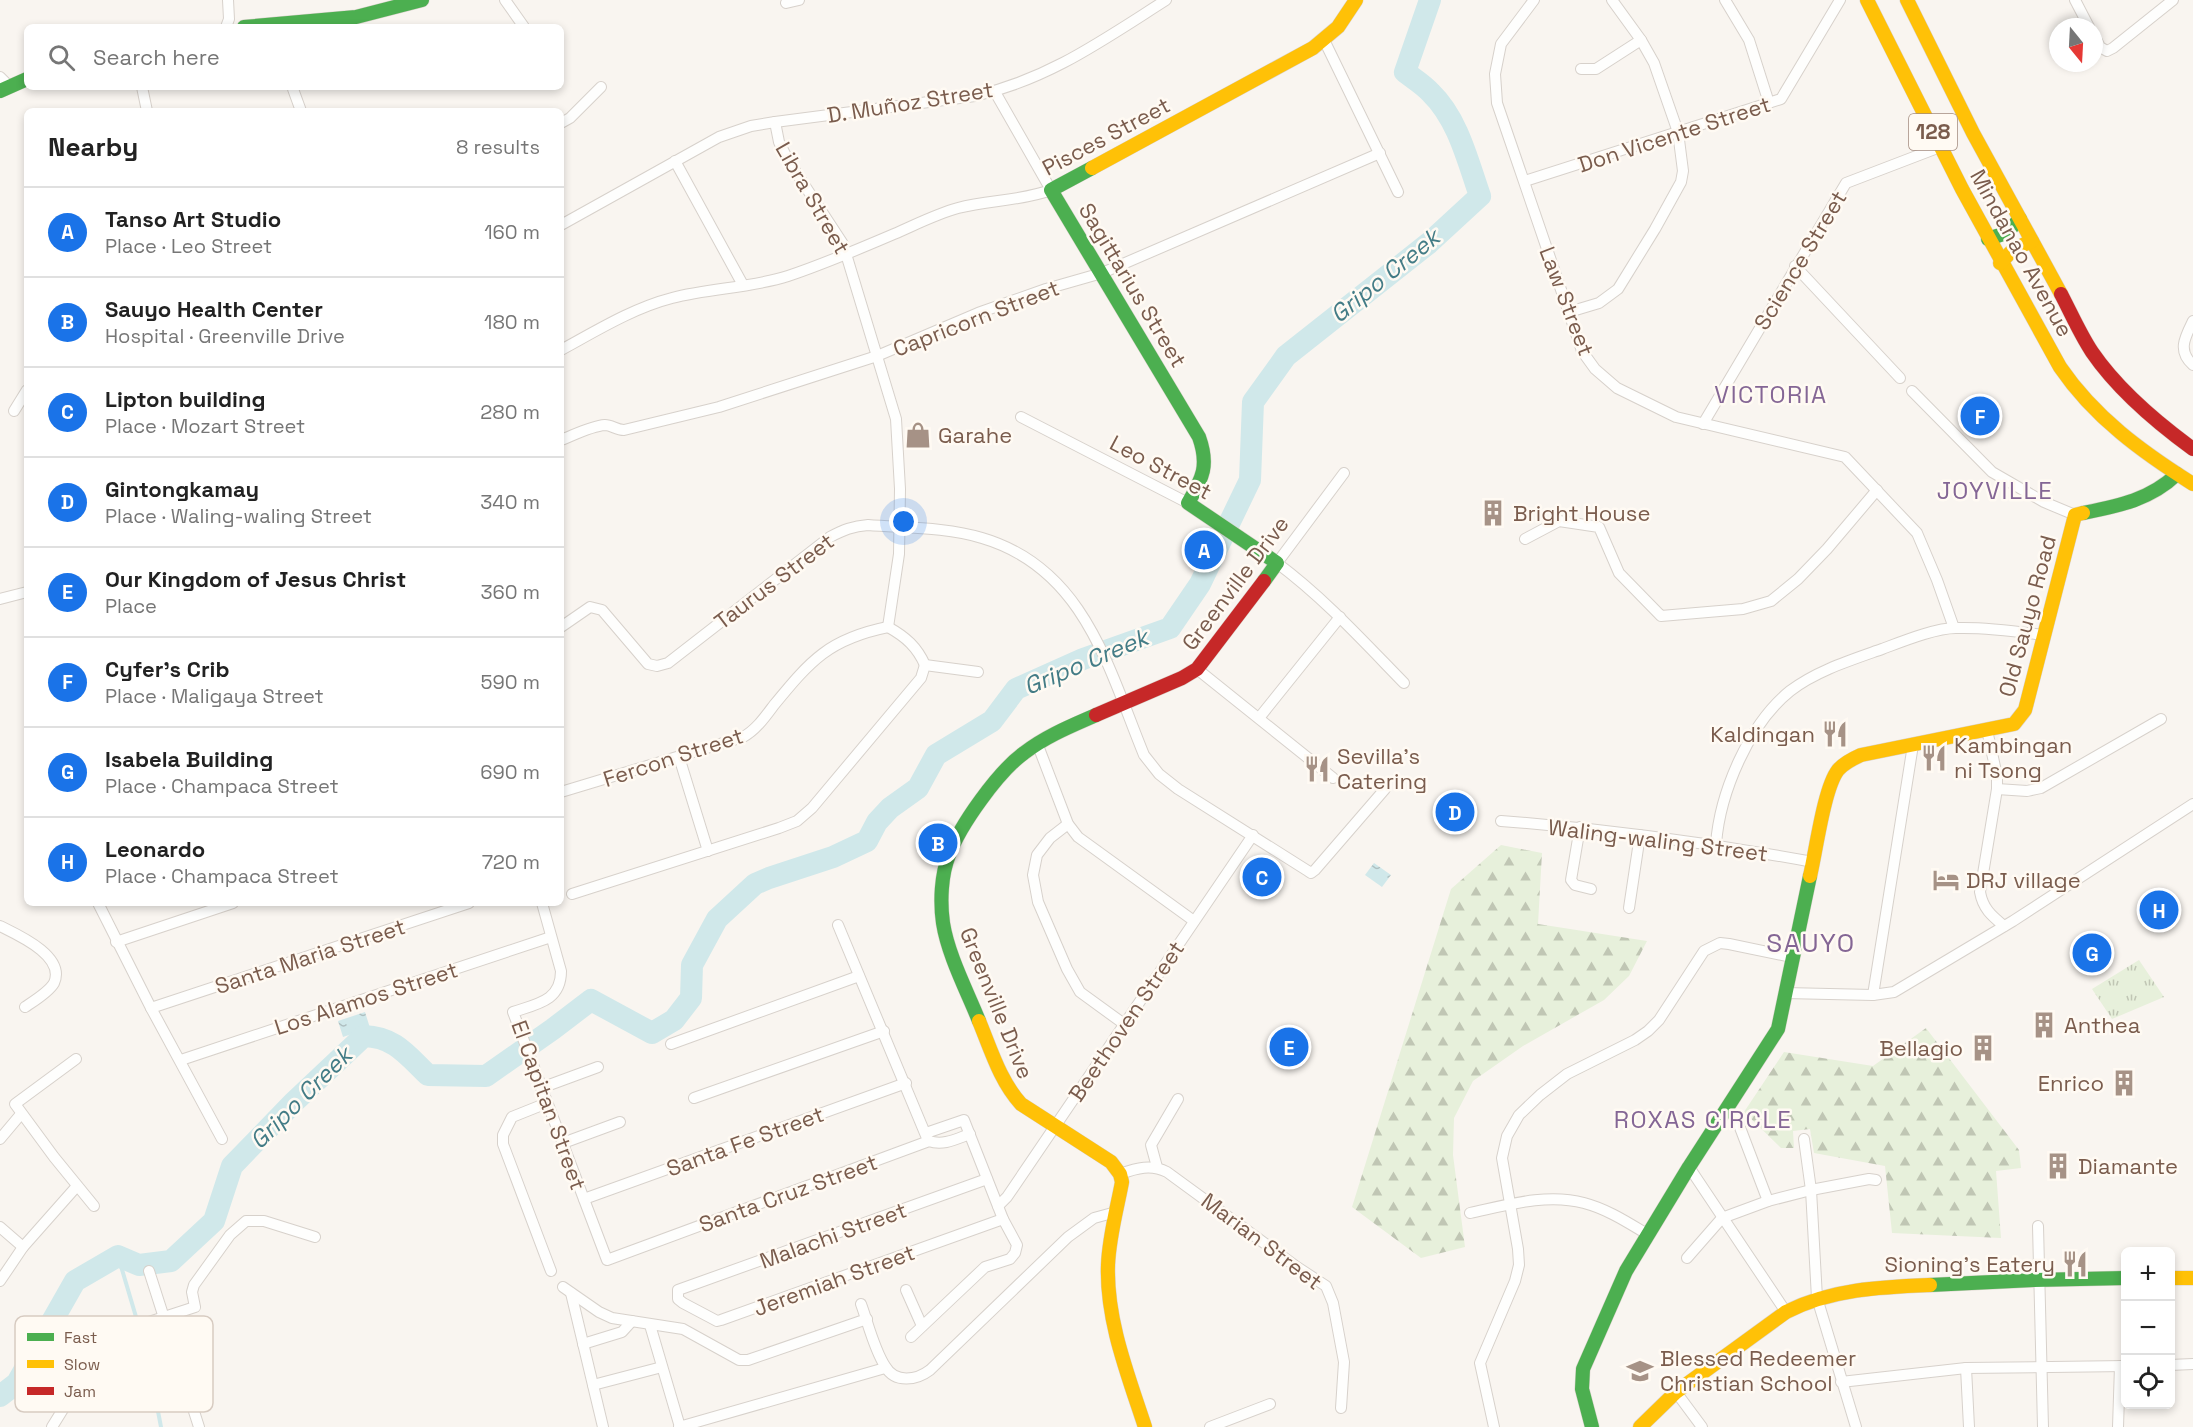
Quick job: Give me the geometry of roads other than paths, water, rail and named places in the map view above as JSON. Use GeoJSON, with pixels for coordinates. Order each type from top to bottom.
{"type":"FeatureCollection","features":[{"type":"Feature","properties":{"kind":"street"},"geometry":{"type":"LineString","coordinates":[[227,24],[228,0]]}},
{"type":"Feature","properties":{"kind":"street"},"geometry":{"type":"LineString","coordinates":[[281,24],[355,18],[396,10],[422,0]]}},
{"type":"Feature","properties":{"kind":"street"},"geometry":{"type":"LineString","coordinates":[[505,0],[522,24]]}},
{"type":"Feature","properties":{"kind":"street"},"geometry":{"type":"LineString","coordinates":[[786,3],[799,0]]}},
{"type":"Feature","properties":{"kind":"street","name":"D. Muñoz Street"},"geometry":{"type":"LineString","coordinates":[[564,223],[719,137],[751,126],[775,122],[995,92],[1056,68],[1166,0]]}},
{"type":"Feature","properties":{"kind":"street","name":"Pisces Street"},"geometry":{"type":"LineString","coordinates":[[564,348],[607,325],[671,298],[788,276],[957,208],[1017,200],[1051,190],[1314,48],[1341,25],[1356,0]]}},
{"type":"Feature","properties":{"kind":"street","name":"Law Street"},"geometry":{"type":"LineString","coordinates":[[1534,0],[1501,44],[1495,74],[1497,103],[1582,351],[1595,369],[1617,388],[1676,417],[1845,457],[1877,490]]}},
{"type":"Feature","properties":{"kind":"street"},"geometry":{"type":"LineString","coordinates":[[1569,312],[1599,303],[1618,289],[1681,182],[1683,171],[1678,132],[1654,63],[1641,40],[1612,0]]}},
{"type":"Feature","properties":{"kind":"street"},"geometry":{"type":"LineString","coordinates":[[1725,0],[1749,40],[1769,103]]}},
{"type":"Feature","properties":{"kind":"street","name":"Don Vicente Street"},"geometry":{"type":"LineString","coordinates":[[1525,181],[1781,99],[1840,0]]}},
{"type":"Feature","properties":{"kind":"street","name":"Mindanao Avenue"},"geometry":{"type":"LineString","coordinates":[[1868,0],[2000,263],[2064,373],[2088,402],[2114,426],[2193,484]]}},
{"type":"Feature","properties":{"kind":"street","name":"Mindanao Avenue"},"geometry":{"type":"LineString","coordinates":[[1907,0],[1974,133],[2092,351],[2116,383],[2151,417],[2193,449]]}},
{"type":"Feature","properties":{"kind":"street"},"geometry":{"type":"LineString","coordinates":[[2075,0],[2084,18]]}},
{"type":"Feature","properties":{"kind":"street"},"geometry":{"type":"LineString","coordinates":[[2103,49],[2107,51],[2114,48],[2173,0]]}},
{"type":"Feature","properties":{"kind":"street"},"geometry":{"type":"LineString","coordinates":[[1324,40],[1398,192]]}},
{"type":"Feature","properties":{"kind":"street"},"geometry":{"type":"LineString","coordinates":[[1581,69],[1596,69],[1641,40]]}},
{"type":"Feature","properties":{"kind":"street"},"geometry":{"type":"LineString","coordinates":[[3,85],[24,79]]}},
{"type":"Feature","properties":{"kind":"street"},"geometry":{"type":"LineString","coordinates":[[564,121],[601,87]]}},
{"type":"Feature","properties":{"kind":"street"},"geometry":{"type":"LineString","coordinates":[[143,90],[146,108]]}},
{"type":"Feature","properties":{"kind":"street"},"geometry":{"type":"LineString","coordinates":[[293,90],[301,108]]}},
{"type":"Feature","properties":{"kind":"street","name":"Sagittarius Street"},"geometry":{"type":"LineString","coordinates":[[995,92],[1202,444],[1206,460],[1203,474],[1188,504]]}},
{"type":"Feature","properties":{"kind":"street","name":"Libra Street"},"geometry":{"type":"LineString","coordinates":[[775,122],[779,142],[788,160],[843,244],[896,419],[899,554],[888,627]]}},
{"type":"Feature","properties":{"kind":"street","name":"Science Street"},"geometry":{"type":"LineString","coordinates":[[1703,423],[1846,183],[1940,147]]}},
{"type":"Feature","properties":{"kind":"street","name":"Capricorn Street"},"geometry":{"type":"LineString","coordinates":[[564,439],[603,425],[624,430],[718,407],[878,356],[978,313],[1046,289],[1102,273],[1380,153]]}},
{"type":"Feature","properties":{"kind":"street"},"geometry":{"type":"LineString","coordinates":[[675,161],[743,285]]}},
{"type":"Feature","properties":{"kind":"street"},"geometry":{"type":"LineString","coordinates":[[1988,239],[2006,233],[2020,219]]}},
{"type":"Feature","properties":{"kind":"street"},"geometry":{"type":"LineString","coordinates":[[2000,263],[2014,249],[2032,241]]}},
{"type":"Feature","properties":{"kind":"street"},"geometry":{"type":"LineString","coordinates":[[1795,266],[1900,378]]}},
{"type":"Feature","properties":{"kind":"street"},"geometry":{"type":"LineString","coordinates":[[2193,321],[2184,339],[2183,349],[2193,365]]}},
{"type":"Feature","properties":{"kind":"street"},"geometry":{"type":"LineString","coordinates":[[1912,391],[1992,472],[2044,502],[2075,515]]}},
{"type":"Feature","properties":{"kind":"street"},"geometry":{"type":"LineString","coordinates":[[14,411],[24,395]]}},
{"type":"Feature","properties":{"kind":"street","name":"Leo Street"},"geometry":{"type":"LineString","coordinates":[[1021,417],[1188,504],[1277,562]]}},
{"type":"Feature","properties":{"kind":"street","name":"Greenville Drive"},"geometry":{"type":"LineString","coordinates":[[1120,1174],[1111,1162],[1021,1104],[1005,1082],[947,941],[940,907],[946,866],[960,834],[995,779],[1006,766],[1037,743],[1123,702],[1182,678],[1197,669],[1344,473]]}},
{"type":"Feature","properties":{"kind":"street","name":"Old Sauyo Road"},"geometry":{"type":"LineString","coordinates":[[1592,1427],[1582,1389],[1583,1369],[1626,1271],[1689,1167],[1778,1029],[1830,783],[1837,768],[1846,760],[1861,755],[2014,724],[2025,710],[2075,515],[2148,497],[2161,489],[2177,474]]}},
{"type":"Feature","properties":{"kind":"street"},"geometry":{"type":"LineString","coordinates":[[1525,538],[1559,521],[1599,527],[1619,573],[1661,616],[1743,609],[1771,601],[1798,579],[1877,490],[1917,533],[1954,628]]}},
{"type":"Feature","properties":{"kind":"street","name":"Taurus Street"},"geometry":{"type":"LineString","coordinates":[[564,625],[590,607],[602,610],[648,664],[657,666],[668,663],[843,529],[855,525],[868,525],[953,532],[981,537],[1005,546],[1031,560],[1069,595],[1088,621],[1144,755],[1159,774],[1178,789],[1311,873],[1385,789]]}},
{"type":"Feature","properties":{"kind":"street"},"geometry":{"type":"LineString","coordinates":[[1277,562],[1340,617],[1404,683]]}},
{"type":"Feature","properties":{"kind":"street"},"geometry":{"type":"LineString","coordinates":[[0,599],[24,593]]}},
{"type":"Feature","properties":{"kind":"street"},"geometry":{"type":"LineString","coordinates":[[1259,718],[1340,617]]}},
{"type":"Feature","properties":{"kind":"street"},"geometry":{"type":"LineString","coordinates":[[572,894],[708,852],[797,821],[812,808],[921,678],[925,665],[918,651],[903,636],[888,627]]}},
{"type":"Feature","properties":{"kind":"street","name":"Fercon Street"},"geometry":{"type":"LineString","coordinates":[[564,791],[742,738],[750,733],[807,666],[827,649],[850,636],[888,627]]}},
{"type":"Feature","properties":{"kind":"street"},"geometry":{"type":"LineString","coordinates":[[1716,844],[1726,796],[1738,761],[1750,740],[1789,692],[1808,680],[1856,659],[1906,640],[1954,628],[2043,635]]}},
{"type":"Feature","properties":{"kind":"street"},"geometry":{"type":"LineString","coordinates":[[925,665],[978,672]]}},
{"type":"Feature","properties":{"kind":"street"},"geometry":{"type":"LineString","coordinates":[[1197,669],[1333,778]]}},
{"type":"Feature","properties":{"kind":"street"},"geometry":{"type":"LineString","coordinates":[[1997,789],[2027,791],[2041,788],[2161,719]]}},
{"type":"Feature","properties":{"kind":"street"},"geometry":{"type":"LineString","coordinates":[[1987,730],[1997,776],[1997,789],[1980,892],[1982,903],[1987,911],[2004,926]]}},
{"type":"Feature","properties":{"kind":"street"},"geometry":{"type":"LineString","coordinates":[[1037,743],[1068,824],[1078,837],[1194,921]]}},
{"type":"Feature","properties":{"kind":"street"},"geometry":{"type":"LineString","coordinates":[[1873,995],[1913,744]]}},
{"type":"Feature","properties":{"kind":"street"},"geometry":{"type":"LineString","coordinates":[[679,757],[708,852]]}},
{"type":"Feature","properties":{"kind":"street"},"geometry":{"type":"LineString","coordinates":[[1785,993],[1885,995],[1901,989],[2004,926],[2193,804]]}},
{"type":"Feature","properties":{"kind":"street","name":"Waling-waling Street"},"geometry":{"type":"LineString","coordinates":[[1501,821],[1580,827],[1716,844],[1814,862]]}},
{"type":"Feature","properties":{"kind":"street"},"geometry":{"type":"LineString","coordinates":[[1068,824],[1050,838],[1037,855],[1033,875],[1038,902],[1067,969],[1080,992],[1124,1024]]}},
{"type":"Feature","properties":{"kind":"street"},"geometry":{"type":"LineString","coordinates":[[1580,827],[1571,880],[1575,885],[1591,889]]}},
{"type":"Feature","properties":{"kind":"street","name":"Beethoven Street"},"geometry":{"type":"LineString","coordinates":[[998,1206],[1007,1197],[1253,835]]}},
{"type":"Feature","properties":{"kind":"street"},"geometry":{"type":"LineString","coordinates":[[1629,908],[1640,835]]}},
{"type":"Feature","properties":{"kind":"street"},"geometry":{"type":"LineString","coordinates":[[99,906],[116,942],[222,1139]]}},
{"type":"Feature","properties":{"kind":"street"},"geometry":{"type":"LineString","coordinates":[[116,942],[224,906]]}},
{"type":"Feature","properties":{"kind":"street","name":"Santa Maria Street"},"geometry":{"type":"LineString","coordinates":[[151,1008],[460,906]]}},
{"type":"Feature","properties":{"kind":"street","name":"El Capitan Street"},"geometry":{"type":"LineString","coordinates":[[543,906],[561,971],[561,982],[556,992],[546,1000],[513,1012],[607,1260]]}},
{"type":"Feature","properties":{"kind":"street"},"geometry":{"type":"LineString","coordinates":[[838,925],[927,1137]]}},
{"type":"Feature","properties":{"kind":"street"},"geometry":{"type":"LineString","coordinates":[[0,926],[30,941],[49,958],[56,975],[53,985],[25,1007]]}},
{"type":"Feature","properties":{"kind":"street","name":"Los Alamos Street"},"geometry":{"type":"LineString","coordinates":[[180,1060],[551,937]]}},
{"type":"Feature","properties":{"kind":"street"},"geometry":{"type":"LineString","coordinates":[[1494,1427],[1480,1363],[1515,1281],[1519,1265],[1502,1158],[1507,1136],[1519,1115],[1567,1074],[1635,1040],[1648,1031],[1659,1020],[1704,951],[1720,943],[1792,957]]}},
{"type":"Feature","properties":{"kind":"street"},"geometry":{"type":"LineString","coordinates":[[671,1044],[859,976]]}},
{"type":"Feature","properties":{"kind":"street"},"geometry":{"type":"LineString","coordinates":[[694,1098],[884,1031]]}},
{"type":"Feature","properties":{"kind":"street"},"geometry":{"type":"LineString","coordinates":[[76,1059],[15,1104],[94,1206]]}},
{"type":"Feature","properties":{"kind":"street"},"geometry":{"type":"LineString","coordinates":[[542,1088],[598,1067]]}},
{"type":"Feature","properties":{"kind":"street","name":"Santa Fe Street"},"geometry":{"type":"LineString","coordinates":[[584,1199],[906,1083]]}},
{"type":"Feature","properties":{"kind":"street"},"geometry":{"type":"LineString","coordinates":[[1145,1427],[1120,1352],[1108,1287],[1108,1262],[1121,1191],[1120,1174],[1145,1167],[1157,1167],[1150,1145],[1178,1099]]}},
{"type":"Feature","properties":{"kind":"street"},"geometry":{"type":"LineString","coordinates":[[548,1103],[512,1117],[503,1135],[503,1144],[550,1271]]}},
{"type":"Feature","properties":{"kind":"street"},"geometry":{"type":"LineString","coordinates":[[1727,1108],[1736,1117],[1768,1202]]}},
{"type":"Feature","properties":{"kind":"street"},"geometry":{"type":"LineString","coordinates":[[0,1138],[21,1113]]}},
{"type":"Feature","properties":{"kind":"street","name":"Santa Cruz Street"},"geometry":{"type":"LineString","coordinates":[[607,1260],[927,1137],[964,1120],[970,1134],[943,1143],[935,1143],[927,1137]]}},
{"type":"Feature","properties":{"kind":"street"},"geometry":{"type":"LineString","coordinates":[[563,1143],[620,1122]]}},
{"type":"Feature","properties":{"kind":"street"},"geometry":{"type":"LineString","coordinates":[[911,1337],[985,1267],[1010,1259],[1015,1252],[1017,1245],[1003,1219],[970,1134]]}},
{"type":"Feature","properties":{"kind":"street"},"geometry":{"type":"LineString","coordinates":[[1804,1139],[1811,1190],[1817,1298],[1856,1427]]}},
{"type":"Feature","properties":{"kind":"street","name":"Marian Street"},"geometry":{"type":"LineString","coordinates":[[1157,1167],[1176,1178],[1326,1286],[1333,1303],[1344,1362],[1341,1408]]}},
{"type":"Feature","properties":{"kind":"street"},"geometry":{"type":"LineString","coordinates":[[1689,1167],[1786,1312]]}},
{"type":"Feature","properties":{"kind":"street","name":"Malachi Street"},"geometry":{"type":"LineString","coordinates":[[678,1290],[987,1179]]}},
{"type":"Feature","properties":{"kind":"street"},"geometry":{"type":"LineString","coordinates":[[1687,1258],[1722,1218],[1811,1190],[1876,1180]]}},
{"type":"Feature","properties":{"kind":"street"},"geometry":{"type":"LineString","coordinates":[[0,1281],[23,1246],[77,1186]]}},
{"type":"Feature","properties":{"kind":"street"},"geometry":{"type":"LineString","coordinates":[[1470,1213],[1511,1204],[1564,1199],[1604,1210],[1647,1234]]}},
{"type":"Feature","properties":{"kind":"street"},"geometry":{"type":"LineString","coordinates":[[861,1304],[885,1368],[891,1373],[908,1379],[917,1378],[925,1374],[1068,1238],[1094,1218],[1116,1212]]}},
{"type":"Feature","properties":{"kind":"street","name":"Jeremiah Street"},"geometry":{"type":"LineString","coordinates":[[678,1290],[678,1299],[683,1304],[717,1321],[1003,1219]]}},
{"type":"Feature","properties":{"kind":"street"},"geometry":{"type":"LineString","coordinates":[[167,1316],[195,1307],[192,1292],[194,1285],[230,1235],[246,1221],[264,1221],[315,1237]]}},
{"type":"Feature","properties":{"kind":"street"},"geometry":{"type":"LineString","coordinates":[[2038,1226],[2043,1427]]}},
{"type":"Feature","properties":{"kind":"street"},"geometry":{"type":"LineString","coordinates":[[0,1227],[23,1246]]}},
{"type":"Feature","properties":{"kind":"street"},"geometry":{"type":"LineString","coordinates":[[149,1271],[164,1316]]}},
{"type":"Feature","properties":{"kind":"street"},"geometry":{"type":"LineString","coordinates":[[1640,1427],[1676,1392],[1800,1303],[1817,1298],[1886,1287],[2039,1278],[2121,1278]]}},
{"type":"Feature","properties":{"kind":"street"},"geometry":{"type":"LineString","coordinates":[[2175,1278],[2193,1278]]}},
{"type":"Feature","properties":{"kind":"street"},"geometry":{"type":"LineString","coordinates":[[603,1427],[567,1290],[612,1318],[682,1329],[739,1360],[748,1360],[867,1319]]}},
{"type":"Feature","properties":{"kind":"street"},"geometry":{"type":"LineString","coordinates":[[906,1290],[922,1326]]}},
{"type":"Feature","properties":{"kind":"street"},"geometry":{"type":"LineString","coordinates":[[583,1344],[622,1332],[632,1321]]}},
{"type":"Feature","properties":{"kind":"street"},"geometry":{"type":"LineString","coordinates":[[650,1325],[680,1427],[885,1368]]}},
{"type":"Feature","properties":{"kind":"street"},"geometry":{"type":"LineString","coordinates":[[2175,1365],[2193,1364]]}},
{"type":"Feature","properties":{"kind":"street"},"geometry":{"type":"LineString","coordinates":[[1841,1382],[1966,1368],[2121,1366]]}},
{"type":"Feature","properties":{"kind":"street"},"geometry":{"type":"LineString","coordinates":[[593,1385],[662,1367]]}},
{"type":"Feature","properties":{"kind":"street"},"geometry":{"type":"LineString","coordinates":[[1966,1368],[1969,1427]]}},
{"type":"Feature","properties":{"kind":"street"},"geometry":{"type":"LineString","coordinates":[[2118,1427],[2121,1390]]}},
{"type":"Feature","properties":{"kind":"street"},"geometry":{"type":"LineString","coordinates":[[1676,1392],[1702,1427]]}},
{"type":"Feature","properties":{"kind":"street"},"geometry":{"type":"LineString","coordinates":[[1209,1427],[1270,1404]]}},
{"type":"Feature","properties":{"kind":"street"},"geometry":{"type":"LineString","coordinates":[[52,1427],[61,1412]]}},
{"type":"Feature","properties":{"kind":"street"},"geometry":{"type":"LineString","coordinates":[[194,1412],[199,1427]]}},
{"type":"Feature","properties":{"kind":"water"},"geometry":{"type":"Polygon","coordinates":[[[1374,863],[1391,875],[1382,887],[1365,875],[1374,863]]]}},
{"type":"Feature","properties":{"kind":"water"},"geometry":{"type":"Polygon","coordinates":[[[365,1012],[370,1028],[343,1037],[338,1021],[365,1012]]]}},
{"type":"Feature","properties":{"kind":"waterway","name":"Gripo Creek"},"geometry":{"type":"LineString","coordinates":[[55,1316],[75,1281],[118,1256],[139,1265],[171,1261],[214,1221],[232,1166],[294,1102],[364,1036],[375,1037],[400,1048],[428,1075],[486,1076],[591,1000],[652,1033],[674,1020],[691,998],[692,965],[717,919],[755,884],[833,857],[867,841],[877,822],[890,808],[918,788],[936,755],[992,721],[1016,689],[1083,659],[1170,628],[1200,584],[1250,480],[1253,402],[1286,356],[1429,243],[1480,196],[1461,142],[1448,115],[1428,90],[1405,72],[1430,0]]}},
{"type":"Feature","properties":{"kind":"waterway"},"geometry":{"type":"LineString","coordinates":[[118,1256],[136,1316]]}},
{"type":"Feature","properties":{"kind":"waterway","name":"Gripo Creek"},"geometry":{"type":"LineString","coordinates":[[0,1396],[15,1385]]}},
{"type":"Feature","properties":{"kind":"waterway"},"geometry":{"type":"LineString","coordinates":[[158,1412],[161,1427]]}},
{"type":"Feature","properties":{"kind":"place","name":"Cyfer's Crib"},"geometry":{"type":"Point","coordinates":[1980,416]}},
{"type":"Feature","properties":{"kind":"place","name":"Garahe"},"geometry":{"type":"Point","coordinates":[918,435]}},
{"type":"Feature","properties":{"kind":"place","name":"Bright House"},"geometry":{"type":"Point","coordinates":[1493,513]}},
{"type":"Feature","properties":{"kind":"place","name":"Tanso Art Studio"},"geometry":{"type":"Point","coordinates":[1204,550]}},
{"type":"Feature","properties":{"kind":"place","name":"Kaldingan"},"geometry":{"type":"Point","coordinates":[1835,734]}},
{"type":"Feature","properties":{"kind":"place","name":"Kambingan ni Tsong"},"geometry":{"type":"Point","coordinates":[1934,758]}},
{"type":"Feature","properties":{"kind":"place","name":"Sevilla’s Catering"},"geometry":{"type":"Point","coordinates":[1317,769]}},
{"type":"Feature","properties":{"kind":"place","name":"Gintongkamay"},"geometry":{"type":"Point","coordinates":[1455,812]}},
{"type":"Feature","properties":{"kind":"place","name":"Sauyo Health Center"},"geometry":{"type":"Point","coordinates":[938,843]}},
{"type":"Feature","properties":{"kind":"place","name":"Lipton building"},"geometry":{"type":"Point","coordinates":[1262,877]}},
{"type":"Feature","properties":{"kind":"place","name":"DRJ village"},"geometry":{"type":"Point","coordinates":[1946,880]}},
{"type":"Feature","properties":{"kind":"place","name":"Leonardo"},"geometry":{"type":"Point","coordinates":[2159,910]}},
{"type":"Feature","properties":{"kind":"place","name":"Isabela Building"},"geometry":{"type":"Point","coordinates":[2092,953]}},
{"type":"Feature","properties":{"kind":"place","name":"Anthea"},"geometry":{"type":"Point","coordinates":[2044,1025]}},
{"type":"Feature","properties":{"kind":"place","name":"Our Kingdom of Jesus Christ"},"geometry":{"type":"Point","coordinates":[1289,1047]}},
{"type":"Feature","properties":{"kind":"place","name":"Bellagio"},"geometry":{"type":"Point","coordinates":[1983,1048]}},
{"type":"Feature","properties":{"kind":"place","name":"Enrico"},"geometry":{"type":"Point","coordinates":[2124,1083]}},
{"type":"Feature","properties":{"kind":"place","name":"Diamante"},"geometry":{"type":"Point","coordinates":[2058,1166]}},
{"type":"Feature","properties":{"kind":"place","name":"Sioning's Eatery"},"geometry":{"type":"Point","coordinates":[2075,1264]}},
{"type":"Feature","properties":{"kind":"place","name":"Blessed Redeemer Christian School"},"geometry":{"type":"Point","coordinates":[1640,1371]}},
{"type":"Feature","properties":{"kind":"district","name":"VICTORIA"},"geometry":{"type":"Point","coordinates":[1771,395]}},
{"type":"Feature","properties":{"kind":"district","name":"JOYVILLE"},"geometry":{"type":"Point","coordinates":[1995,491]}},
{"type":"Feature","properties":{"kind":"district","name":"SAUYO"},"geometry":{"type":"Point","coordinates":[1811,943]}},
{"type":"Feature","properties":{"kind":"district","name":"ROXAS CIRCLE"},"geometry":{"type":"Point","coordinates":[1703,1120]}}]}
